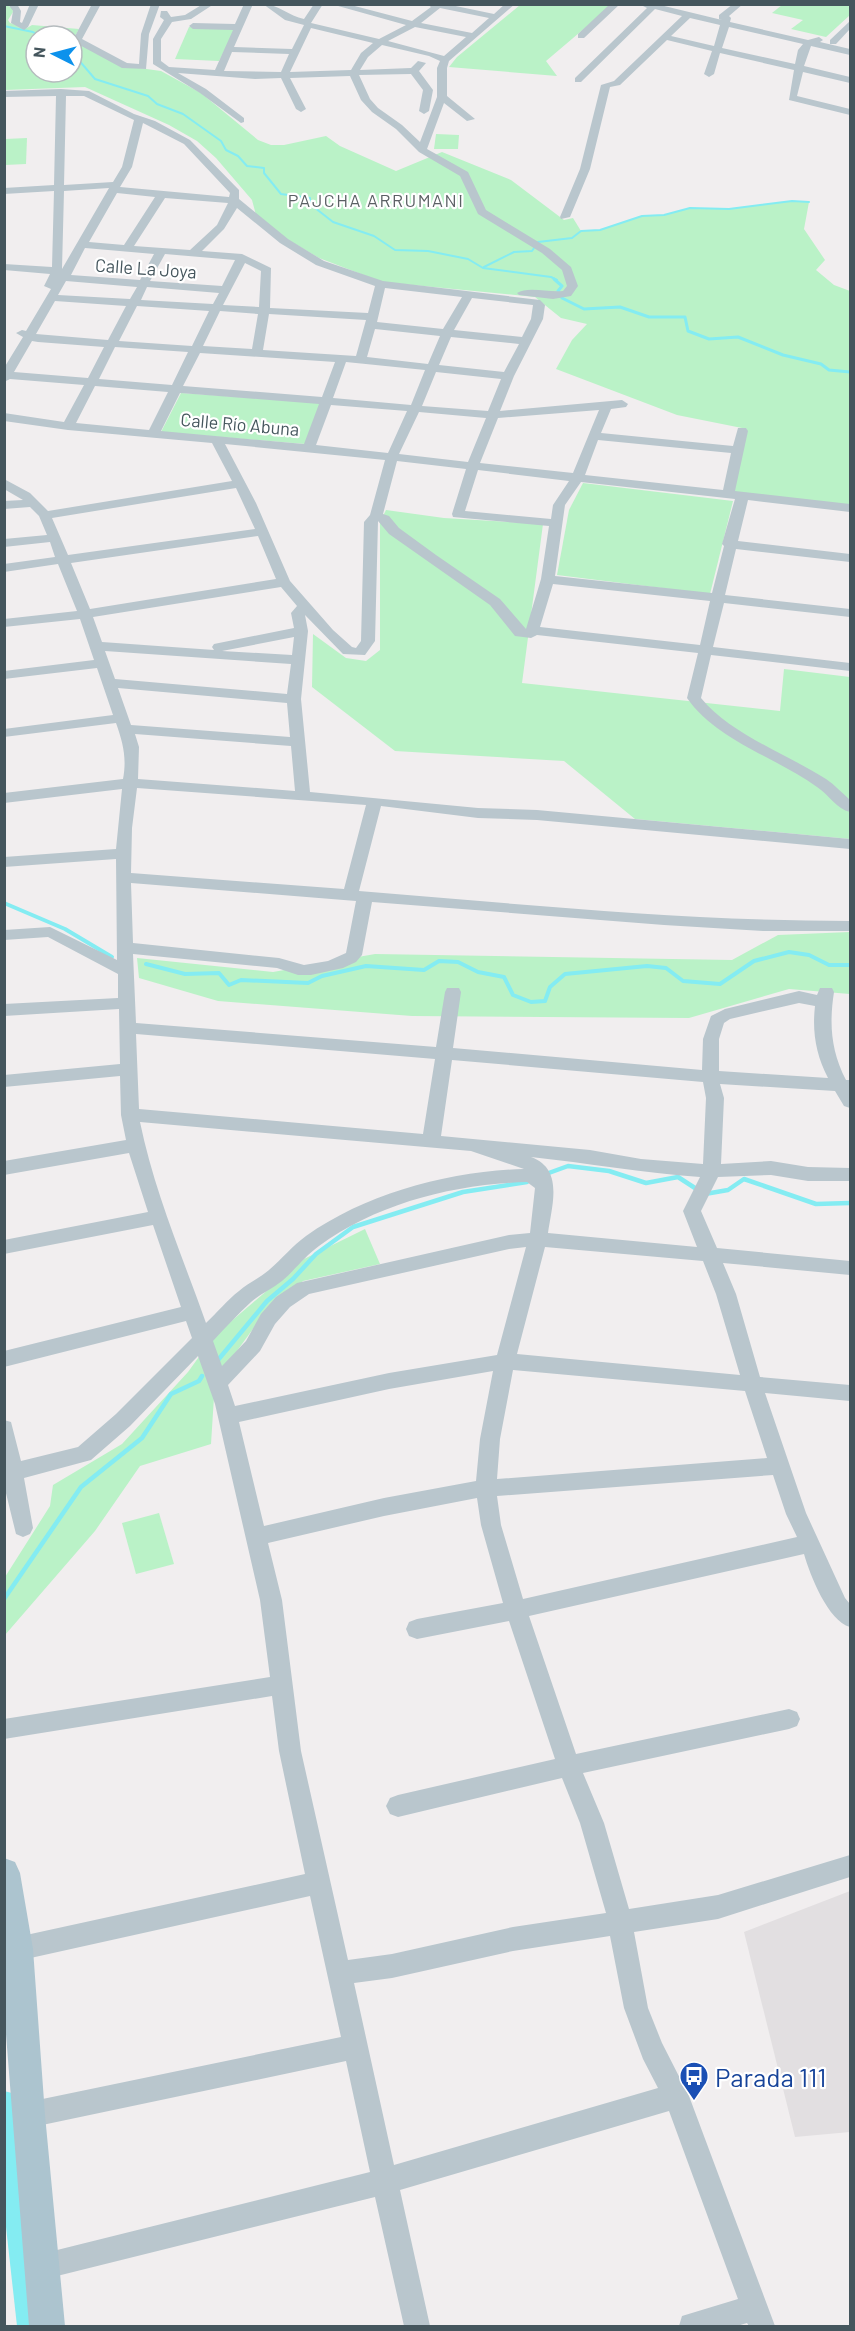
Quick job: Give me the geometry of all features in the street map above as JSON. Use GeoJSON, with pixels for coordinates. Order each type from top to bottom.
{"type":"FeatureCollection","features":[{"type":"Feature","properties":{"kind":"main road"},"geometry":{"type":"LineString","coordinates":[[4,1873],[18,1949],[28,2115],[47,2326]]}},
{"type":"Feature","properties":{"kind":"street"},"geometry":{"type":"LineString","coordinates":[[12,4],[17,11],[15,23],[24,27],[35,4]]}},
{"type":"Feature","properties":{"kind":"street"},"geometry":{"type":"LineString","coordinates":[[97,4],[78,40],[124,66],[142,67],[145,34],[156,4]]}},
{"type":"Feature","properties":{"kind":"street"},"geometry":{"type":"LineString","coordinates":[[168,4],[164,17],[169,20],[182,19],[210,4]]}},
{"type":"Feature","properties":{"kind":"street"},"geometry":{"type":"LineString","coordinates":[[218,73],[249,4]]}},
{"type":"Feature","properties":{"kind":"street"},"geometry":{"type":"LineString","coordinates":[[267,4],[288,18],[307,24],[439,58]]}},
{"type":"Feature","properties":{"kind":"street"},"geometry":{"type":"LineString","coordinates":[[284,75],[307,24],[319,4]]}},
{"type":"Feature","properties":{"kind":"street"},"geometry":{"type":"LineString","coordinates":[[335,4],[413,24],[470,35]]}},
{"type":"Feature","properties":{"kind":"street"},"geometry":{"type":"LineString","coordinates":[[165,69],[255,76],[414,71],[439,58],[470,35],[501,4]]}},
{"type":"Feature","properties":{"kind":"street"},"geometry":{"type":"LineString","coordinates":[[481,296],[519,292],[553,296],[567,294],[573,286],[567,269],[546,251],[482,212],[464,174],[422,150],[399,127],[375,110],[366,100],[354,74],[360,58],[378,42],[413,24],[436,5],[491,16],[511,4]]}},
{"type":"Feature","properties":{"kind":"street"},"geometry":{"type":"LineString","coordinates":[[581,36],[616,4]]}},
{"type":"Feature","properties":{"kind":"street"},"geometry":{"type":"LineString","coordinates":[[709,74],[725,20],[740,4]]}},
{"type":"Feature","properties":{"kind":"street"},"geometry":{"type":"LineString","coordinates":[[683,10],[665,37],[617,83],[597,84],[578,80],[648,6],[683,10],[850,52]]}},
{"type":"Feature","properties":{"kind":"street"},"geometry":{"type":"LineString","coordinates":[[169,20],[157,39],[156,62],[241,120]]}},
{"type":"Feature","properties":{"kind":"street"},"geometry":{"type":"LineString","coordinates":[[725,20],[850,46]]}},
{"type":"Feature","properties":{"kind":"street"},"geometry":{"type":"LineString","coordinates":[[809,42],[828,41],[850,24]]}},
{"type":"Feature","properties":{"kind":"street"},"geometry":{"type":"LineString","coordinates":[[193,26],[238,27]]}},
{"type":"Feature","properties":{"kind":"street"},"geometry":{"type":"LineString","coordinates":[[665,37],[850,80]]}},
{"type":"Feature","properties":{"kind":"street"},"geometry":{"type":"LineString","coordinates":[[809,42],[803,50],[792,98],[850,112]]}},
{"type":"Feature","properties":{"kind":"street"},"geometry":{"type":"LineString","coordinates":[[228,49],[295,52]]}},
{"type":"Feature","properties":{"kind":"street"},"geometry":{"type":"LineString","coordinates":[[422,150],[442,97],[442,68],[439,58]]}},
{"type":"Feature","properties":{"kind":"street"},"geometry":{"type":"LineString","coordinates":[[414,71],[428,90],[424,111]]}},
{"type":"Feature","properties":{"kind":"street"},"geometry":{"type":"LineString","coordinates":[[255,76],[300,106],[284,75]]}},
{"type":"Feature","properties":{"kind":"street"},"geometry":{"type":"LineString","coordinates":[[565,218],[585,169],[597,84]]}},
{"type":"Feature","properties":{"kind":"street"},"geometry":{"type":"LineString","coordinates":[[4,363],[52,298],[62,274],[59,188],[61,92]]}},
{"type":"Feature","properties":{"kind":"street"},"geometry":{"type":"LineString","coordinates":[[4,94],[86,93],[152,123],[187,142],[235,192],[232,211],[221,228],[192,254]]}},
{"type":"Feature","properties":{"kind":"street"},"geometry":{"type":"LineString","coordinates":[[442,97],[470,119]]}},
{"type":"Feature","properties":{"kind":"street"},"geometry":{"type":"LineString","coordinates":[[139,118],[127,167],[83,245],[62,274],[26,335],[6,377],[91,381],[494,415],[622,404]]}},
{"type":"Feature","properties":{"kind":"street"},"geometry":{"type":"LineString","coordinates":[[4,190],[116,187],[234,201],[284,241],[320,263],[381,284],[528,300],[539,305],[537,319],[507,376],[473,466],[458,514],[556,523]]}},
{"type":"Feature","properties":{"kind":"street"},"geometry":{"type":"LineString","coordinates":[[127,249],[162,194]]}},
{"type":"Feature","properties":{"kind":"street"},"geometry":{"type":"LineString","coordinates":[[83,245],[242,258],[267,270],[257,354]]}},
{"type":"Feature","properties":{"kind":"street"},"geometry":{"type":"LineString","coordinates":[[68,426],[161,251]]}},
{"type":"Feature","properties":{"kind":"street"},"geometry":{"type":"LineString","coordinates":[[153,434],[242,258]]}},
{"type":"Feature","properties":{"kind":"street","name":"Calle La Joya"},"geometry":{"type":"LineString","coordinates":[[4,267],[143,284],[226,290]]}},
{"type":"Feature","properties":{"kind":"street"},"geometry":{"type":"LineString","coordinates":[[361,360],[381,284]]}},
{"type":"Feature","properties":{"kind":"street"},"geometry":{"type":"LineString","coordinates":[[217,441],[240,484],[284,582],[303,606],[348,651],[360,652],[368,641],[370,522],[375,516],[392,457],[416,408],[448,331],[468,295]]}},
{"type":"Feature","properties":{"kind":"street"},"geometry":{"type":"LineString","coordinates":[[52,298],[264,310],[527,341]]}},
{"type":"Feature","properties":{"kind":"street"},"geometry":{"type":"LineString","coordinates":[[26,335],[38,339],[342,358],[507,376]]}},
{"type":"Feature","properties":{"kind":"street"},"geometry":{"type":"LineString","coordinates":[[309,448],[342,358]]}},
{"type":"Feature","properties":{"kind":"street"},"geometry":{"type":"LineString","coordinates":[[375,516],[384,519],[394,531],[495,602],[520,633],[531,634],[548,579],[559,505],[577,478],[606,406]]}},
{"type":"Feature","properties":{"kind":"street","name":"Calle Río Abuna"},"geometry":{"type":"LineString","coordinates":[[4,417],[68,426],[309,448],[850,508]]}},
{"type":"Feature","properties":{"kind":"street"},"geometry":{"type":"LineString","coordinates":[[741,431],[736,450],[735,497],[729,544],[706,651],[694,690],[696,703],[722,723],[822,783],[850,807]]}},
{"type":"Feature","properties":{"kind":"street"},"geometry":{"type":"LineString","coordinates":[[594,436],[736,450]]}},
{"type":"Feature","properties":{"kind":"street"},"geometry":{"type":"LineString","coordinates":[[4,483],[33,503],[45,515],[85,614],[132,747],[131,783],[124,828],[123,853],[130,1115],[136,1145],[159,1217],[219,1382],[228,1416],[271,1600],[290,1751],[417,2326]]}},
{"type":"Feature","properties":{"kind":"street"},"geometry":{"type":"LineString","coordinates":[[45,515],[240,484]]}},
{"type":"Feature","properties":{"kind":"street"},"geometry":{"type":"LineString","coordinates":[[4,505],[33,503]]}},
{"type":"Feature","properties":{"kind":"street"},"geometry":{"type":"LineString","coordinates":[[4,568],[64,562],[262,532]]}},
{"type":"Feature","properties":{"kind":"street"},"geometry":{"type":"LineString","coordinates":[[4,543],[54,537]]}},
{"type":"Feature","properties":{"kind":"street"},"geometry":{"type":"LineString","coordinates":[[729,544],[850,558]]}},
{"type":"Feature","properties":{"kind":"street"},"geometry":{"type":"LineString","coordinates":[[548,579],[718,600],[850,613]]}},
{"type":"Feature","properties":{"kind":"street"},"geometry":{"type":"LineString","coordinates":[[4,622],[85,614],[284,582]]}},
{"type":"Feature","properties":{"kind":"street"},"geometry":{"type":"LineString","coordinates":[[303,606],[298,614],[301,631],[294,699],[303,796]]}},
{"type":"Feature","properties":{"kind":"street"},"geometry":{"type":"LineString","coordinates":[[533,630],[850,667]]}},
{"type":"Feature","properties":{"kind":"street"},"geometry":{"type":"LineString","coordinates":[[196,652],[301,631]]}},
{"type":"Feature","properties":{"kind":"street"},"geometry":{"type":"LineString","coordinates":[[96,646],[299,660]]}},
{"type":"Feature","properties":{"kind":"street"},"geometry":{"type":"LineString","coordinates":[[4,675],[102,663]]}},
{"type":"Feature","properties":{"kind":"street"},"geometry":{"type":"LineString","coordinates":[[110,682],[294,699]]}},
{"type":"Feature","properties":{"kind":"street"},"geometry":{"type":"LineString","coordinates":[[4,733],[125,723],[297,741]]}},
{"type":"Feature","properties":{"kind":"street"},"geometry":{"type":"LineString","coordinates":[[4,798],[131,783],[375,801],[478,813],[549,816],[850,844]]}},
{"type":"Feature","properties":{"kind":"street"},"geometry":{"type":"LineString","coordinates":[[125,948],[279,963],[298,970],[351,960],[354,955],[357,895],[375,801]]}},
{"type":"Feature","properties":{"kind":"street"},"geometry":{"type":"LineString","coordinates":[[4,862],[123,853]]}},
{"type":"Feature","properties":{"kind":"street"},"geometry":{"type":"LineString","coordinates":[[123,877],[664,920],[764,926],[850,926]]}},
{"type":"Feature","properties":{"kind":"street"},"geometry":{"type":"LineString","coordinates":[[4,935],[50,932],[126,971]]}},
{"type":"Feature","properties":{"kind":"street"},"geometry":{"type":"LineString","coordinates":[[431,1140],[453,992]]}},
{"type":"Feature","properties":{"kind":"street"},"geometry":{"type":"LineString","coordinates":[[850,1102],[845,1085],[827,1061],[821,1039],[825,997],[799,997],[725,1015],[717,1020],[713,1028],[710,1077],[715,1098],[712,1171],[692,1211],[726,1294],[752,1384],[796,1514],[812,1543],[817,1563],[837,1605],[850,1618]]}},
{"type":"Feature","properties":{"kind":"street"},"geometry":{"type":"LineString","coordinates":[[4,1010],[128,1003]]}},
{"type":"Feature","properties":{"kind":"street"},"geometry":{"type":"LineString","coordinates":[[128,1028],[677,1072],[710,1077],[845,1085]]}},
{"type":"Feature","properties":{"kind":"street"},"geometry":{"type":"LineString","coordinates":[[4,1081],[129,1069]]}},
{"type":"Feature","properties":{"kind":"street"},"geometry":{"type":"LineString","coordinates":[[130,1115],[472,1144],[590,1157],[641,1166],[712,1171],[771,1168],[808,1174],[850,1175]]}},
{"type":"Feature","properties":{"kind":"street"},"geometry":{"type":"LineString","coordinates":[[472,1144],[530,1164],[539,1169],[545,1178],[538,1239],[505,1361],[490,1439],[486,1488],[491,1525],[516,1610],[569,1766],[592,1823],[621,1923],[636,2008],[652,2050],[676,2096],[758,2317],[692,2326]]}},
{"type":"Feature","properties":{"kind":"street"},"geometry":{"type":"LineString","coordinates":[[4,1168],[136,1145]]}},
{"type":"Feature","properties":{"kind":"street"},"geometry":{"type":"LineString","coordinates":[[8,1473],[84,1454],[123,1420],[246,1295],[270,1281],[298,1253],[334,1227],[420,1192],[452,1184],[495,1176],[531,1175],[544,1186]]}},
{"type":"Feature","properties":{"kind":"street"},"geometry":{"type":"LineString","coordinates":[[4,1247],[159,1217]]}},
{"type":"Feature","properties":{"kind":"street"},"geometry":{"type":"LineString","coordinates":[[219,1382],[253,1346],[268,1319],[283,1302],[304,1288],[509,1242],[538,1239],[850,1268]]}},
{"type":"Feature","properties":{"kind":"street"},"geometry":{"type":"LineString","coordinates":[[4,1359],[193,1312]]}},
{"type":"Feature","properties":{"kind":"street"},"geometry":{"type":"LineString","coordinates":[[228,1416],[388,1381],[505,1361],[850,1393]]}},
{"type":"Feature","properties":{"kind":"street"},"geometry":{"type":"LineString","coordinates":[[4,1428],[8,1473],[23,1528]]}},
{"type":"Feature","properties":{"kind":"street"},"geometry":{"type":"LineString","coordinates":[[256,1538],[384,1507],[486,1488],[779,1466]]}},
{"type":"Feature","properties":{"kind":"street"},"geometry":{"type":"LineString","coordinates":[[417,1629],[516,1610],[812,1543]]}},
{"type":"Feature","properties":{"kind":"street"},"geometry":{"type":"LineString","coordinates":[[4,1729],[281,1685]]}},
{"type":"Feature","properties":{"kind":"street"},"geometry":{"type":"LineString","coordinates":[[398,1806],[569,1766],[789,1719]]}},
{"type":"Feature","properties":{"kind":"street"},"geometry":{"type":"LineString","coordinates":[[338,1973],[392,1966],[513,1939],[718,1907],[850,1866]]}},
{"type":"Feature","properties":{"kind":"street"},"geometry":{"type":"LineString","coordinates":[[18,1949],[318,1883]]}},
{"type":"Feature","properties":{"kind":"street"},"geometry":{"type":"LineString","coordinates":[[28,2115],[355,2047]]}},
{"type":"Feature","properties":{"kind":"street"},"geometry":{"type":"LineString","coordinates":[[41,2266],[385,2181],[676,2096]]}},
{"type":"Feature","properties":{"kind":"shaded area"},"geometry":{"type":"Polygon","coordinates":[[[850,1891],[850,2132],[795,2137],[744,1932],[850,1891]]]}},
{"type":"Feature","properties":{"kind":"green space"},"geometry":{"type":"Polygon","coordinates":[[[4,5],[12,7],[13,12],[8,20],[10,23],[24,27],[24,84],[84,84],[84,46],[125,66],[161,71],[201,93],[258,140],[271,145],[284,145],[326,136],[340,146],[396,171],[442,152],[511,180],[564,220],[573,218],[581,231],[600,230],[642,216],[664,215],[690,208],[729,209],[792,201],[809,202],[804,229],[825,260],[816,270],[834,285],[850,291],[850,505],[734,492],[747,429],[677,415],[556,369],[572,340],[587,324],[561,318],[535,297],[382,282],[319,258],[285,238],[256,215],[252,200],[216,158],[197,141],[169,125],[85,87],[5,90],[4,5]]]}},
{"type":"Feature","properties":{"kind":"green space"},"geometry":{"type":"Polygon","coordinates":[[[520,5],[612,5],[546,61],[557,76],[449,67],[457,57],[520,5]]]}},
{"type":"Feature","properties":{"kind":"green space"},"geometry":{"type":"Polygon","coordinates":[[[782,5],[850,5],[850,15],[826,37],[791,29],[803,20],[772,13],[782,5]]]}},
{"type":"Feature","properties":{"kind":"green space"},"geometry":{"type":"Polygon","coordinates":[[[189,27],[236,28],[219,61],[175,59],[189,27]]]}},
{"type":"Feature","properties":{"kind":"green space"},"geometry":{"type":"Polygon","coordinates":[[[436,134],[459,135],[458,149],[434,149],[436,134]]]}},
{"type":"Feature","properties":{"kind":"green space"},"geometry":{"type":"Polygon","coordinates":[[[27,138],[26,164],[5,165],[5,139],[27,138]]]}},
{"type":"Feature","properties":{"kind":"green space"},"geometry":{"type":"Polygon","coordinates":[[[181,393],[321,403],[305,444],[161,432],[181,393]]]}},
{"type":"Feature","properties":{"kind":"green space"},"geometry":{"type":"Polygon","coordinates":[[[583,483],[733,501],[710,594],[557,575],[569,510],[583,483]]]}},
{"type":"Feature","properties":{"kind":"green space"},"geometry":{"type":"Polygon","coordinates":[[[386,510],[444,518],[543,524],[522,683],[780,711],[784,669],[850,677],[850,839],[635,819],[564,761],[395,751],[312,687],[313,634],[346,658],[366,661],[380,650],[380,522],[386,510]]]}},
{"type":"Feature","properties":{"kind":"green space"},"geometry":{"type":"Polygon","coordinates":[[[850,932],[850,994],[789,989],[689,1018],[412,1016],[218,1001],[139,978],[137,958],[273,972],[375,954],[732,960],[778,935],[850,932]]]}},
{"type":"Feature","properties":{"kind":"green space"},"geometry":{"type":"Polygon","coordinates":[[[365,1229],[380,1264],[303,1281],[258,1322],[215,1381],[211,1444],[140,1466],[95,1531],[5,1635],[5,1577],[50,1506],[53,1485],[122,1444],[188,1372],[214,1336],[304,1259],[365,1229]]]}},
{"type":"Feature","properties":{"kind":"green space"},"geometry":{"type":"Polygon","coordinates":[[[159,1513],[174,1564],[136,1574],[122,1523],[159,1513]]]}},
{"type":"Feature","properties":{"kind":"waterway"},"geometry":{"type":"LineString","coordinates":[[4,26],[24,30]]}},
{"type":"Feature","properties":{"kind":"waterway"},"geometry":{"type":"LineString","coordinates":[[84,66],[95,79],[148,96],[157,104],[183,114],[221,141],[226,150],[238,156],[247,166],[264,168],[264,173],[281,194],[310,198],[310,204],[333,222],[374,236],[395,250],[428,251],[468,259],[483,268],[551,277],[557,280]]}},
{"type":"Feature","properties":{"kind":"waterway"},"geometry":{"type":"LineString","coordinates":[[484,267],[514,252],[532,251],[538,242],[572,238],[581,231],[600,230],[642,216],[664,215],[690,208],[729,209],[792,201],[809,202]]}},
{"type":"Feature","properties":{"kind":"waterway"},"geometry":{"type":"LineString","coordinates":[[554,279],[562,286],[558,291],[562,298],[584,309],[620,307],[649,317],[685,317],[688,331],[709,339],[738,337],[783,355],[821,364],[829,370],[850,372]]}},
{"type":"Feature","properties":{"kind":"waterway"},"geometry":{"type":"LineString","coordinates":[[4,903],[65,929],[112,957]]}},
{"type":"Feature","properties":{"kind":"waterway"},"geometry":{"type":"LineString","coordinates":[[146,964],[185,974],[219,973],[229,985],[241,980],[308,983],[322,976],[366,966],[424,970],[439,961],[458,962],[478,972],[504,977],[513,995],[531,1002],[545,1001],[550,987],[565,974],[647,966],[666,968],[683,981],[720,984],[754,961],[789,952],[809,955],[829,965],[850,965]]}},
{"type":"Feature","properties":{"kind":"waterway"},"geometry":{"type":"LineString","coordinates":[[546,1174],[568,1166],[609,1171],[646,1183],[678,1177],[698,1190]]}},
{"type":"Feature","properties":{"kind":"waterway"},"geometry":{"type":"LineString","coordinates":[[705,1194],[728,1190],[744,1179],[816,1204],[850,1203]]}},
{"type":"Feature","properties":{"kind":"waterway"},"geometry":{"type":"LineString","coordinates":[[218,1360],[267,1301],[293,1279],[316,1254],[353,1227],[463,1192],[527,1182]]}},
{"type":"Feature","properties":{"kind":"waterway"},"geometry":{"type":"LineString","coordinates":[[4,1599],[81,1487],[142,1438],[171,1394],[199,1381],[202,1376]]}},
{"type":"Feature","properties":{"kind":"waterway"},"geometry":{"type":"LineString","coordinates":[[4,2101],[28,2326]]}},
{"type":"Feature","properties":{"kind":"place","name":"Parada 111"},"geometry":{"type":"Point","coordinates":[694,2102]}},
{"type":"Feature","properties":{"kind":"district","name":"PAJCHA ARRUMANI"},"geometry":{"type":"Point","coordinates":[376,200]}}]}
